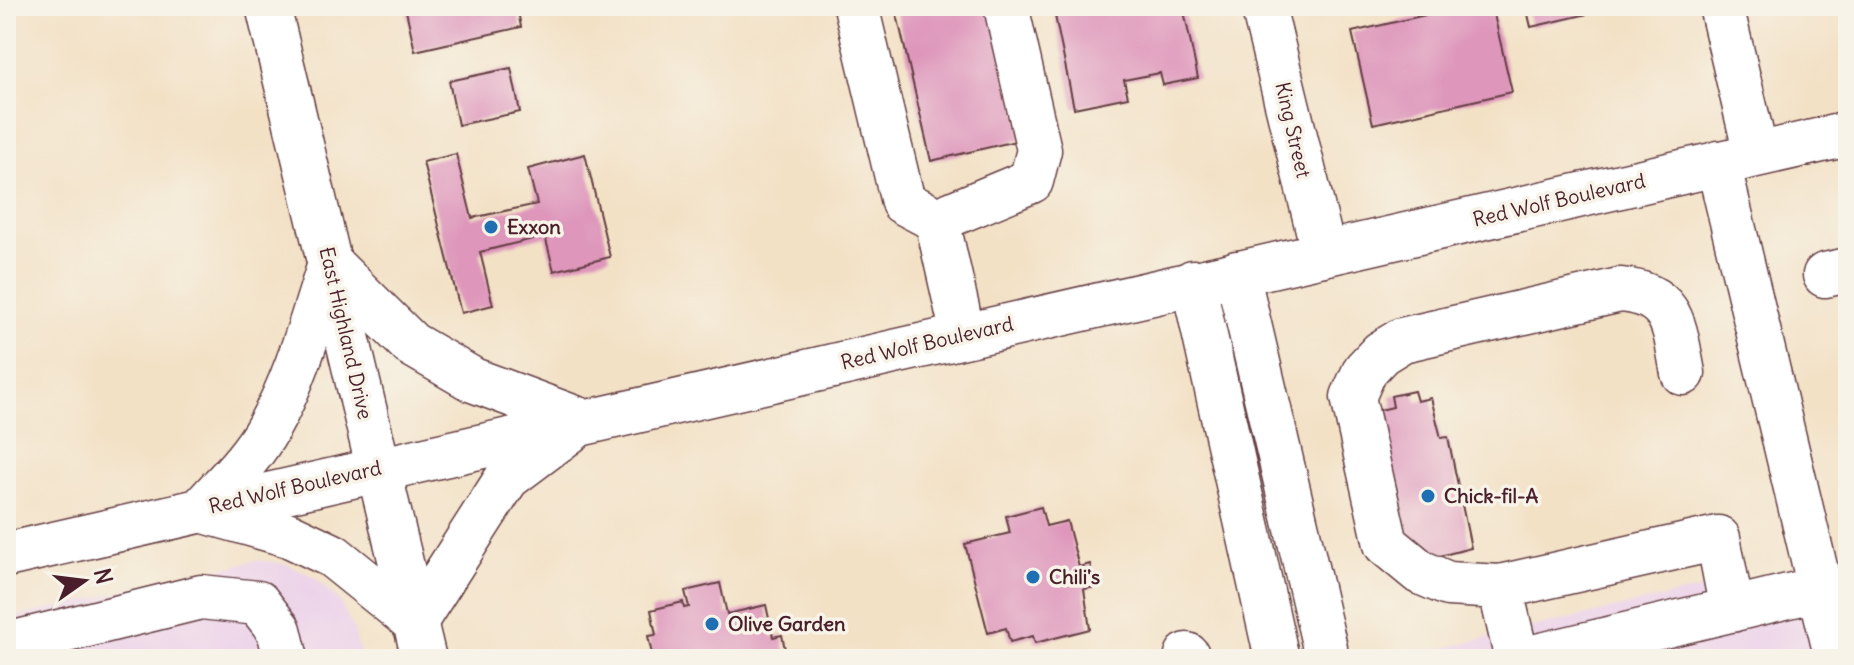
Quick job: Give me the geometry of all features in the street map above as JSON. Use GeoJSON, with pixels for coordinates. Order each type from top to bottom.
{"type":"FeatureCollection","features":[{"type":"Feature","properties":{"kind":"main road","name":"East Highland Drive"},"geometry":{"type":"LineString","coordinates":[[268,6],[420,640]]}},
{"type":"Feature","properties":{"kind":"main road"},"geometry":{"type":"LineString","coordinates":[[856,6],[903,202],[937,220],[963,335]]}},
{"type":"Feature","properties":{"kind":"main road"},"geometry":{"type":"LineString","coordinates":[[937,220],[1031,181],[1039,150],[1006,6]]}},
{"type":"Feature","properties":{"kind":"main road","name":"King Street"},"geometry":{"type":"LineString","coordinates":[[1263,6],[1324,254]]}},
{"type":"Feature","properties":{"kind":"main road"},"geometry":{"type":"LineString","coordinates":[[1721,6],[1737,158],[1818,589],[1837,659]]}},
{"type":"Feature","properties":{"kind":"main road","name":"Red Wolf Boulevard"},"geometry":{"type":"LineString","coordinates":[[6,555],[378,467],[1848,134]]}},
{"type":"Feature","properties":{"kind":"main road"},"geometry":{"type":"LineString","coordinates":[[330,264],[411,344],[473,380],[583,421],[507,478],[420,640],[333,556],[289,535],[201,510],[247,459],[268,428],[294,375],[330,264]]}},
{"type":"Feature","properties":{"kind":"main road"},"geometry":{"type":"LineString","coordinates":[[1237,273],[1325,648],[1322,659]]}},
{"type":"Feature","properties":{"kind":"main road"},"geometry":{"type":"LineString","coordinates":[[1193,282],[1277,659]]}},
{"type":"Feature","properties":{"kind":"main road"},"geometry":{"type":"LineString","coordinates":[[1683,373],[1665,308],[1645,292],[1620,290],[1402,340],[1381,353],[1365,370],[1353,397],[1386,544],[1420,572],[1448,584],[1500,587],[1718,538],[1732,610]]}},
{"type":"Feature","properties":{"kind":"main road"},"geometry":{"type":"LineString","coordinates":[[1500,587],[1517,659]]}},
{"type":"Feature","properties":{"kind":"main road"},"geometry":{"type":"LineString","coordinates":[[1525,659],[1818,589]]}},
{"type":"Feature","properties":{"kind":"main road"},"geometry":{"type":"LineString","coordinates":[[31,647],[201,597],[258,603],[279,630],[286,659]]}},
{"type":"Feature","properties":{"kind":"shaded area"},"geometry":{"type":"Polygon","coordinates":[[[257,560],[287,564],[314,577],[339,600],[354,629],[361,659],[6,659],[6,619],[257,560]]]}},
{"type":"Feature","properties":{"kind":"shaded area"},"geometry":{"type":"Polygon","coordinates":[[[1848,561],[1848,659],[1395,659],[1678,594],[1848,561]]]}},
{"type":"Feature","properties":{"kind":"building"},"geometry":{"type":"Polygon","coordinates":[[[405,6],[517,6],[521,27],[415,51],[405,6]]]}},
{"type":"Feature","properties":{"kind":"building"},"geometry":{"type":"Polygon","coordinates":[[[895,6],[993,6],[1024,139],[931,161],[895,6]]]}},
{"type":"Feature","properties":{"kind":"building"},"geometry":{"type":"Polygon","coordinates":[[[1053,6],[1183,6],[1198,78],[1163,85],[1160,73],[1124,80],[1128,97],[1074,108],[1053,6]]]}},
{"type":"Feature","properties":{"kind":"building"},"geometry":{"type":"Polygon","coordinates":[[[1464,6],[1492,6],[1512,92],[1373,124],[1352,32],[1464,6]]]}},
{"type":"Feature","properties":{"kind":"building"},"geometry":{"type":"Polygon","coordinates":[[[1526,6],[1618,6],[1618,7],[1531,27],[1526,6]]]}},
{"type":"Feature","properties":{"kind":"building"},"geometry":{"type":"Polygon","coordinates":[[[511,68],[520,112],[458,125],[449,81],[511,68]]]}},
{"type":"Feature","properties":{"kind":"building"},"geometry":{"type":"Polygon","coordinates":[[[456,154],[472,218],[537,204],[528,169],[585,154],[610,257],[554,271],[545,236],[480,252],[493,305],[461,313],[423,162],[456,154]]]}},
{"type":"Feature","properties":{"kind":"building","name":"Chick-fil-A"},"geometry":{"type":"Polygon","coordinates":[[[1414,391],[1417,401],[1431,398],[1441,438],[1448,437],[1471,548],[1416,562],[1408,545],[1376,411],[1393,407],[1391,396],[1414,391]]]}},
{"type":"Feature","properties":{"kind":"building","name":"Chili's"},"geometry":{"type":"Polygon","coordinates":[[[1041,507],[1046,526],[1067,521],[1079,567],[1090,564],[1096,587],[1084,589],[1090,629],[1035,643],[1033,636],[1010,642],[1006,628],[988,633],[965,544],[1010,533],[1006,516],[1041,507]]]}},
{"type":"Feature","properties":{"kind":"building","name":"Olive Garden"},"geometry":{"type":"Polygon","coordinates":[[[720,583],[727,614],[766,605],[773,637],[782,635],[787,659],[653,659],[648,636],[656,635],[651,610],[683,602],[684,608],[689,607],[685,591],[720,583]]]}},
{"type":"Feature","properties":{"kind":"place","name":"Exxon"},"geometry":{"type":"Point","coordinates":[491,227]}},
{"type":"Feature","properties":{"kind":"place","name":"Chick-fil-A"},"geometry":{"type":"Point","coordinates":[1428,496]}},
{"type":"Feature","properties":{"kind":"place","name":"Chili's"},"geometry":{"type":"Point","coordinates":[1033,577]}},
{"type":"Feature","properties":{"kind":"place","name":"Olive Garden"},"geometry":{"type":"Point","coordinates":[712,624]}}]}
